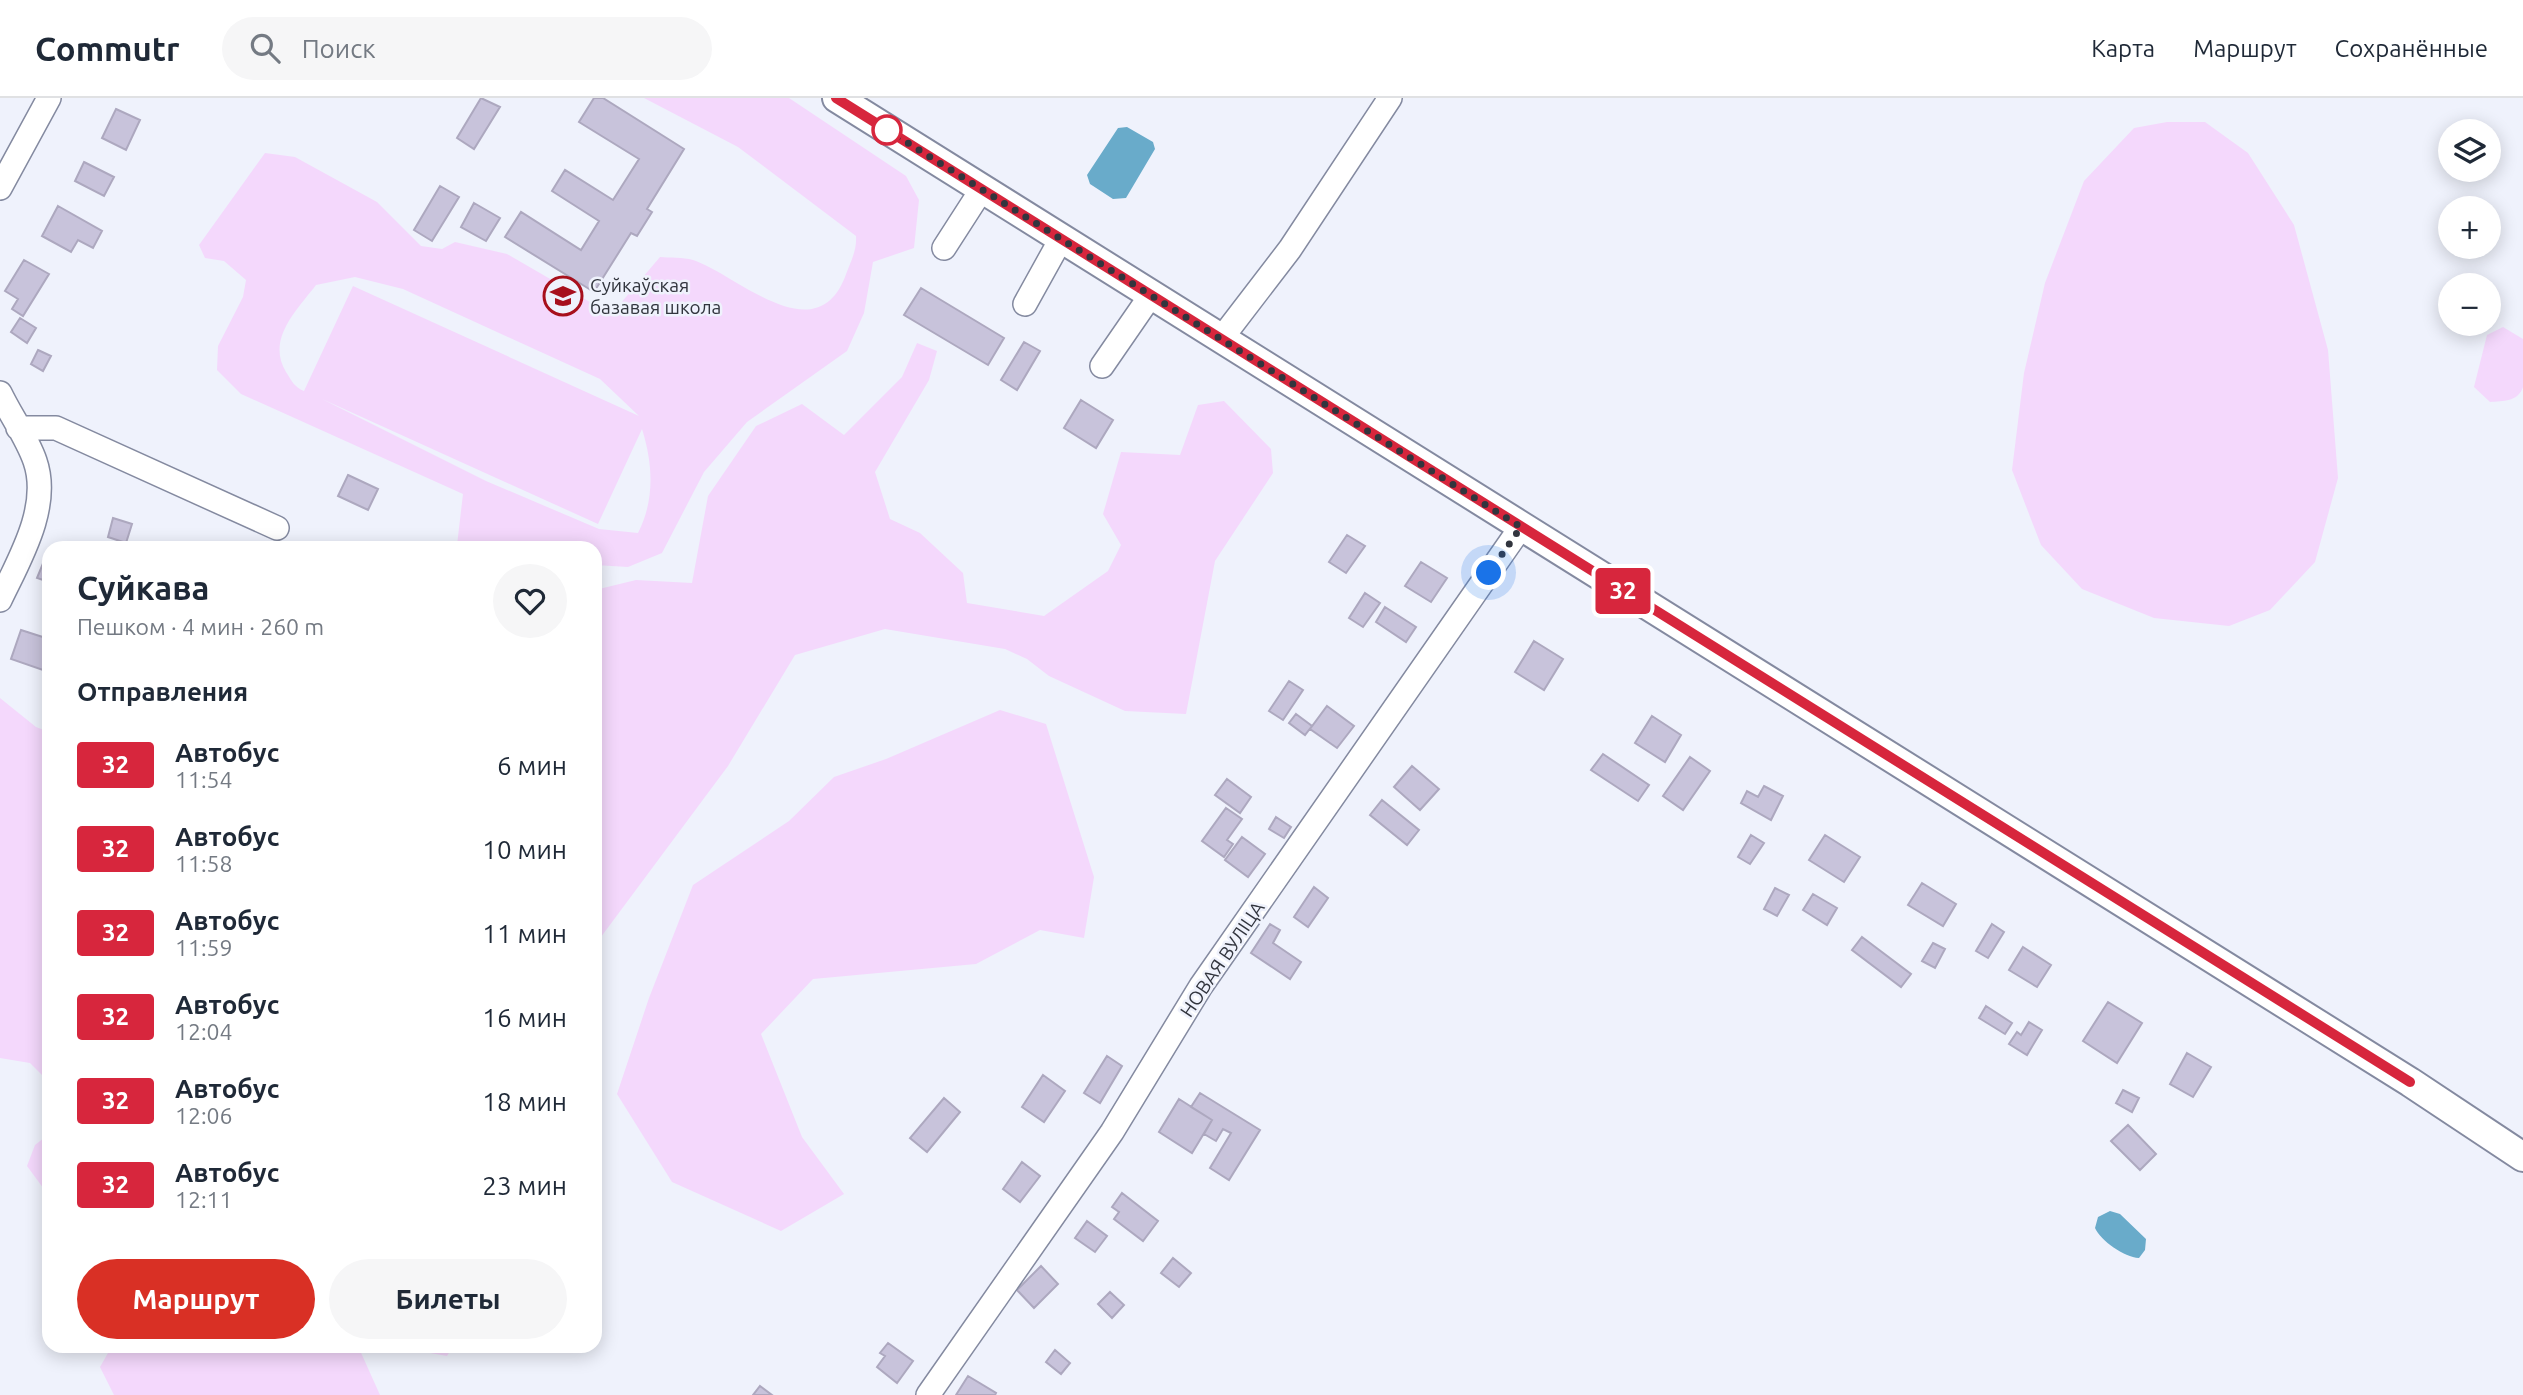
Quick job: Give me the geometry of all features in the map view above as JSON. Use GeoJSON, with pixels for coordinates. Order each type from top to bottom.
{"type":"FeatureCollection","features":[{"type":"Feature","properties":{"kind":"main road"},"geometry":{"type":"LineString","coordinates":[[836,98],[2410,1082],[2523,1157]]}},
{"type":"Feature","properties":{"kind":"street"},"geometry":{"type":"LineString","coordinates":[[0,188],[49,98]]}},
{"type":"Feature","properties":{"kind":"street"},"geometry":{"type":"LineString","coordinates":[[1221,339],[1290,249],[1390,98]]}},
{"type":"Feature","properties":{"kind":"street"},"geometry":{"type":"LineString","coordinates":[[944,248],[982,189]]}},
{"type":"Feature","properties":{"kind":"street"},"geometry":{"type":"LineString","coordinates":[[1025,304],[1061,239]]}},
{"type":"Feature","properties":{"kind":"street"},"geometry":{"type":"LineString","coordinates":[[1102,366],[1151,295]]}},
{"type":"Feature","properties":{"kind":"street"},"geometry":{"type":"LineString","coordinates":[[0,394],[36,462],[39,492],[30,535],[0,600]]}},
{"type":"Feature","properties":{"kind":"street"},"geometry":{"type":"LineString","coordinates":[[18,428],[56,428],[277,528]]}},
{"type":"Feature","properties":{"kind":"street","name":"НОВАЯ ВУЛІЦА"},"geometry":{"type":"LineString","coordinates":[[928,1395],[1112,1132],[1201,986],[1521,527]]}},
{"type":"Feature","properties":{"kind":"shaded area"},"geometry":{"type":"Polygon","coordinates":[[[644,98],[789,98],[906,176],[919,200],[914,248],[873,262],[864,313],[847,351],[747,422],[704,472],[662,553],[628,567],[602,565],[602,541],[457,541],[463,494],[241,394],[217,370],[218,346],[243,297],[246,280],[224,261],[205,258],[199,245],[265,153],[295,157],[377,202],[421,246],[442,249],[455,242],[507,254],[595,305],[620,304],[660,257],[693,260],[774,302],[795,309],[815,308],[832,299],[845,277],[854,252],[856,236],[738,147],[644,98]],[[355,277],[316,285],[293,315],[282,337],[281,360],[295,386],[304,391],[353,286],[639,416],[600,379],[403,289],[355,277]],[[322,399],[486,481],[599,529],[638,533],[650,495],[650,469],[642,429],[598,524],[322,399]]]}},
{"type":"Feature","properties":{"kind":"shaded area"},"geometry":{"type":"Polygon","coordinates":[[[2167,122],[2205,122],[2248,153],[2294,225],[2328,350],[2338,478],[2315,562],[2270,610],[2229,626],[2154,618],[2082,589],[2041,545],[2012,470],[2024,373],[2045,283],[2084,181],[2134,128],[2167,122]]]}},
{"type":"Feature","properties":{"kind":"shaded area"},"geometry":{"type":"Polygon","coordinates":[[[2501,328],[2523,339],[2523,387],[2514,398],[2490,402],[2474,387],[2487,336],[2501,336],[2501,328]]]}},
{"type":"Feature","properties":{"kind":"shaded area"},"geometry":{"type":"Polygon","coordinates":[[[917,343],[937,351],[929,380],[875,472],[890,519],[920,533],[963,573],[967,603],[1044,616],[1108,571],[1121,545],[1103,514],[1121,452],[1180,455],[1198,405],[1224,401],[1271,449],[1273,473],[1215,561],[1186,714],[1125,711],[1049,676],[1027,659],[1005,649],[885,629],[795,655],[728,766],[602,936],[602,588],[636,580],[692,583],[708,496],[756,426],[802,404],[844,435],[902,377],[917,343]]]}},
{"type":"Feature","properties":{"kind":"shaded area"},"geometry":{"type":"Polygon","coordinates":[[[0,698],[42,729],[42,1075],[30,1063],[0,1058],[0,698]]]}},
{"type":"Feature","properties":{"kind":"shaded area"},"geometry":{"type":"Polygon","coordinates":[[[1000,710],[1046,724],[1094,877],[1084,938],[1040,930],[976,964],[813,979],[761,1034],[802,1137],[844,1194],[781,1231],[672,1182],[617,1094],[649,998],[693,885],[789,821],[834,777],[886,759],[1000,710]]]}},
{"type":"Feature","properties":{"kind":"shaded area"},"geometry":{"type":"Polygon","coordinates":[[[42,1140],[42,1186],[27,1166],[35,1145],[42,1140]]]}},
{"type":"Feature","properties":{"kind":"shaded area"},"geometry":{"type":"Polygon","coordinates":[[[108,1353],[361,1353],[380,1395],[114,1395],[100,1367],[108,1353]]]}},
{"type":"Feature","properties":{"kind":"water"},"geometry":{"type":"Polygon","coordinates":[[[1127,127],[1153,142],[1155,149],[1126,198],[1113,199],[1090,184],[1087,175],[1118,128],[1127,127]]]}},
{"type":"Feature","properties":{"kind":"water"},"geometry":{"type":"Polygon","coordinates":[[[2110,1211],[2120,1214],[2146,1239],[2145,1250],[2139,1258],[2120,1251],[2098,1233],[2095,1228],[2098,1217],[2110,1211]]]}},
{"type":"Feature","properties":{"kind":"building"},"geometry":{"type":"Polygon","coordinates":[[[481,98],[500,107],[474,149],[457,138],[481,98]]]}},
{"type":"Feature","properties":{"kind":"building"},"geometry":{"type":"Polygon","coordinates":[[[594,98],[603,98],[684,149],[647,209],[652,212],[637,236],[631,233],[594,292],[505,237],[521,212],[581,250],[599,221],[552,191],[565,170],[613,200],[639,159],[579,122],[594,98]]]}},
{"type":"Feature","properties":{"kind":"building"},"geometry":{"type":"Polygon","coordinates":[[[116,109],[140,120],[126,150],[102,138],[116,109]]]}},
{"type":"Feature","properties":{"kind":"building"},"geometry":{"type":"Polygon","coordinates":[[[84,162],[114,177],[104,196],[75,181],[84,162]]]}},
{"type":"Feature","properties":{"kind":"building"},"geometry":{"type":"Polygon","coordinates":[[[440,186],[459,197],[432,241],[414,230],[440,186]]]}},
{"type":"Feature","properties":{"kind":"building"},"geometry":{"type":"Polygon","coordinates":[[[474,203],[500,218],[486,241],[461,227],[474,203]]]}},
{"type":"Feature","properties":{"kind":"building"},"geometry":{"type":"Polygon","coordinates":[[[58,206],[102,231],[93,248],[78,240],[71,252],[42,236],[58,206]]]}},
{"type":"Feature","properties":{"kind":"building"},"geometry":{"type":"Polygon","coordinates":[[[24,260],[49,274],[23,316],[12,309],[18,299],[5,291],[24,260]]]}},
{"type":"Feature","properties":{"kind":"building"},"geometry":{"type":"Polygon","coordinates":[[[921,288],[1004,338],[988,365],[904,315],[921,288]]]}},
{"type":"Feature","properties":{"kind":"building"},"geometry":{"type":"Polygon","coordinates":[[[20,318],[36,328],[27,343],[11,332],[20,318]]]}},
{"type":"Feature","properties":{"kind":"building"},"geometry":{"type":"Polygon","coordinates":[[[1024,342],[1040,351],[1017,390],[1001,380],[1024,342]]]}},
{"type":"Feature","properties":{"kind":"building"},"geometry":{"type":"Polygon","coordinates":[[[38,350],[51,356],[43,371],[31,364],[38,350]]]}},
{"type":"Feature","properties":{"kind":"building"},"geometry":{"type":"Polygon","coordinates":[[[1081,400],[1113,420],[1096,448],[1064,428],[1081,400]]]}},
{"type":"Feature","properties":{"kind":"building"},"geometry":{"type":"Polygon","coordinates":[[[348,475],[378,489],[368,510],[338,496],[348,475]]]}},
{"type":"Feature","properties":{"kind":"building"},"geometry":{"type":"Polygon","coordinates":[[[113,518],[132,524],[127,541],[108,537],[113,518]]]}},
{"type":"Feature","properties":{"kind":"building"},"geometry":{"type":"Polygon","coordinates":[[[1347,535],[1365,546],[1346,573],[1329,562],[1347,535]]]}},
{"type":"Feature","properties":{"kind":"building"},"geometry":{"type":"Polygon","coordinates":[[[1421,562],[1447,578],[1431,602],[1405,586],[1421,562]]]}},
{"type":"Feature","properties":{"kind":"building"},"geometry":{"type":"Polygon","coordinates":[[[42,566],[42,580],[37,578],[42,566]]]}},
{"type":"Feature","properties":{"kind":"building"},"geometry":{"type":"Polygon","coordinates":[[[1365,593],[1380,603],[1363,627],[1349,618],[1365,593]]]}},
{"type":"Feature","properties":{"kind":"building"},"geometry":{"type":"Polygon","coordinates":[[[1385,607],[1416,627],[1406,642],[1376,622],[1385,607]]]}},
{"type":"Feature","properties":{"kind":"building"},"geometry":{"type":"Polygon","coordinates":[[[21,630],[42,637],[42,670],[11,659],[21,630]]]}},
{"type":"Feature","properties":{"kind":"building"},"geometry":{"type":"Polygon","coordinates":[[[1534,641],[1563,659],[1544,690],[1515,672],[1534,641]]]}},
{"type":"Feature","properties":{"kind":"building"},"geometry":{"type":"Polygon","coordinates":[[[1289,681],[1303,690],[1283,720],[1269,711],[1289,681]]]}},
{"type":"Feature","properties":{"kind":"building"},"geometry":{"type":"Polygon","coordinates":[[[1327,706],[1354,726],[1337,748],[1310,729],[1327,706]]]}},
{"type":"Feature","properties":{"kind":"building"},"geometry":{"type":"Polygon","coordinates":[[[1296,714],[1312,726],[1305,735],[1289,723],[1296,714]]]}},
{"type":"Feature","properties":{"kind":"building"},"geometry":{"type":"Polygon","coordinates":[[[1652,716],[1681,735],[1665,762],[1635,743],[1652,716]]]}},
{"type":"Feature","properties":{"kind":"building"},"geometry":{"type":"Polygon","coordinates":[[[1603,754],[1649,785],[1638,801],[1591,770],[1603,754]]]}},
{"type":"Feature","properties":{"kind":"building"},"geometry":{"type":"Polygon","coordinates":[[[1690,757],[1710,771],[1683,810],[1663,796],[1690,757]]]}},
{"type":"Feature","properties":{"kind":"building"},"geometry":{"type":"Polygon","coordinates":[[[1412,766],[1439,789],[1420,810],[1394,787],[1412,766]]]}},
{"type":"Feature","properties":{"kind":"building"},"geometry":{"type":"Polygon","coordinates":[[[1227,779],[1251,797],[1240,813],[1215,795],[1227,779]]]}},
{"type":"Feature","properties":{"kind":"building"},"geometry":{"type":"Polygon","coordinates":[[[1764,786],[1783,796],[1771,820],[1741,803],[1747,791],[1758,797],[1764,786]]]}},
{"type":"Feature","properties":{"kind":"building"},"geometry":{"type":"Polygon","coordinates":[[[1382,800],[1419,830],[1407,845],[1370,815],[1382,800]]]}},
{"type":"Feature","properties":{"kind":"building"},"geometry":{"type":"Polygon","coordinates":[[[1226,808],[1242,819],[1227,840],[1233,844],[1224,857],[1202,841],[1226,808]]]}},
{"type":"Feature","properties":{"kind":"building"},"geometry":{"type":"Polygon","coordinates":[[[1276,817],[1291,827],[1284,838],[1269,829],[1276,817]]]}},
{"type":"Feature","properties":{"kind":"building"},"geometry":{"type":"Polygon","coordinates":[[[1751,835],[1764,843],[1750,864],[1738,857],[1751,835]]]}},
{"type":"Feature","properties":{"kind":"building"},"geometry":{"type":"Polygon","coordinates":[[[1825,835],[1860,857],[1844,882],[1809,860],[1825,835]]]}},
{"type":"Feature","properties":{"kind":"building"},"geometry":{"type":"Polygon","coordinates":[[[1242,837],[1265,854],[1248,877],[1225,860],[1242,837]]]}},
{"type":"Feature","properties":{"kind":"building"},"geometry":{"type":"Polygon","coordinates":[[[1922,883],[1956,904],[1943,926],[1908,905],[1922,883]]]}},
{"type":"Feature","properties":{"kind":"building"},"geometry":{"type":"Polygon","coordinates":[[[1314,887],[1328,898],[1308,927],[1294,917],[1314,887]]]}},
{"type":"Feature","properties":{"kind":"building"},"geometry":{"type":"Polygon","coordinates":[[[1775,888],[1789,895],[1777,916],[1764,909],[1775,888]]]}},
{"type":"Feature","properties":{"kind":"building"},"geometry":{"type":"Polygon","coordinates":[[[1813,894],[1837,908],[1827,925],[1803,910],[1813,894]]]}},
{"type":"Feature","properties":{"kind":"building"},"geometry":{"type":"Polygon","coordinates":[[[1270,924],[1280,930],[1273,943],[1301,962],[1290,979],[1251,953],[1270,924]]]}},
{"type":"Feature","properties":{"kind":"building"},"geometry":{"type":"Polygon","coordinates":[[[1992,924],[2004,932],[1988,958],[1976,951],[1992,924]]]}},
{"type":"Feature","properties":{"kind":"building"},"geometry":{"type":"Polygon","coordinates":[[[1862,937],[1911,974],[1901,987],[1852,950],[1862,937]]]}},
{"type":"Feature","properties":{"kind":"building"},"geometry":{"type":"Polygon","coordinates":[[[1933,943],[1945,949],[1935,968],[1922,961],[1933,943]]]}},
{"type":"Feature","properties":{"kind":"building"},"geometry":{"type":"Polygon","coordinates":[[[2023,947],[2051,965],[2037,987],[2009,970],[2023,947]]]}},
{"type":"Feature","properties":{"kind":"building"},"geometry":{"type":"Polygon","coordinates":[[[2108,1002],[2142,1023],[2117,1063],[2083,1041],[2108,1002]]]}},
{"type":"Feature","properties":{"kind":"building"},"geometry":{"type":"Polygon","coordinates":[[[1986,1006],[2012,1023],[2005,1034],[1979,1018],[1986,1006]]]}},
{"type":"Feature","properties":{"kind":"building"},"geometry":{"type":"Polygon","coordinates":[[[2029,1022],[2042,1030],[2027,1055],[2009,1044],[2017,1032],[2021,1035],[2029,1022]]]}},
{"type":"Feature","properties":{"kind":"building"},"geometry":{"type":"Polygon","coordinates":[[[2187,1053],[2211,1067],[2193,1097],[2170,1084],[2187,1053]]]}},
{"type":"Feature","properties":{"kind":"building"},"geometry":{"type":"Polygon","coordinates":[[[1107,1056],[1122,1066],[1100,1103],[1084,1093],[1107,1056]]]}},
{"type":"Feature","properties":{"kind":"building"},"geometry":{"type":"Polygon","coordinates":[[[1043,1075],[1065,1091],[1044,1122],[1022,1107],[1043,1075]]]}},
{"type":"Feature","properties":{"kind":"building"},"geometry":{"type":"Polygon","coordinates":[[[2123,1090],[2139,1098],[2132,1112],[2116,1103],[2123,1090]]]}},
{"type":"Feature","properties":{"kind":"building"},"geometry":{"type":"Polygon","coordinates":[[[1200,1093],[1260,1130],[1229,1180],[1210,1168],[1231,1133],[1223,1129],[1216,1141],[1204,1134],[1212,1120],[1191,1107],[1200,1093]]]}},
{"type":"Feature","properties":{"kind":"building"},"geometry":{"type":"Polygon","coordinates":[[[944,1098],[960,1112],[927,1152],[910,1138],[944,1098]]]}},
{"type":"Feature","properties":{"kind":"building"},"geometry":{"type":"Polygon","coordinates":[[[1179,1099],[1212,1120],[1192,1153],[1159,1132],[1179,1099]]]}},
{"type":"Feature","properties":{"kind":"building"},"geometry":{"type":"Polygon","coordinates":[[[2128,1125],[2156,1154],[2140,1170],[2111,1141],[2128,1125]]]}},
{"type":"Feature","properties":{"kind":"building"},"geometry":{"type":"Polygon","coordinates":[[[1022,1162],[1040,1176],[1020,1202],[1003,1189],[1022,1162]]]}},
{"type":"Feature","properties":{"kind":"building"},"geometry":{"type":"Polygon","coordinates":[[[1122,1193],[1158,1221],[1143,1241],[1114,1219],[1119,1212],[1112,1207],[1122,1193]]]}},
{"type":"Feature","properties":{"kind":"building"},"geometry":{"type":"Polygon","coordinates":[[[1087,1221],[1107,1236],[1095,1252],[1075,1238],[1087,1221]]]}},
{"type":"Feature","properties":{"kind":"building"},"geometry":{"type":"Polygon","coordinates":[[[1173,1258],[1191,1273],[1179,1287],[1161,1273],[1173,1258]]]}},
{"type":"Feature","properties":{"kind":"building"},"geometry":{"type":"Polygon","coordinates":[[[1041,1266],[1058,1284],[1034,1308],[1017,1290],[1041,1266]]]}},
{"type":"Feature","properties":{"kind":"building"},"geometry":{"type":"Polygon","coordinates":[[[1110,1292],[1124,1305],[1112,1318],[1098,1304],[1110,1292]]]}},
{"type":"Feature","properties":{"kind":"building"},"geometry":{"type":"Polygon","coordinates":[[[888,1343],[913,1361],[897,1383],[877,1367],[885,1356],[880,1353],[888,1343]]]}},
{"type":"Feature","properties":{"kind":"building"},"geometry":{"type":"Polygon","coordinates":[[[1055,1350],[1070,1363],[1061,1374],[1046,1362],[1055,1350]]]}},
{"type":"Feature","properties":{"kind":"building"},"geometry":{"type":"Polygon","coordinates":[[[968,1376],[996,1393],[995,1395],[956,1395],[968,1376]]]}},
{"type":"Feature","properties":{"kind":"building"},"geometry":{"type":"Polygon","coordinates":[[[760,1386],[772,1395],[753,1395],[760,1386]]]}},
{"type":"Feature","properties":{"kind":"bus line","name":"32"},"geometry":{"type":"LineString","coordinates":[[836,98],[2410,1082]]}},
{"type":"Feature","properties":{"kind":"place","name":"Суйкаўская базавая школа"},"geometry":{"type":"Point","coordinates":[563,296]}},
{"type":"Feature","properties":{"kind":"route"},"geometry":{"type":"LineString","coordinates":[[887,130],[1521,527],[1489,573]]}}]}
